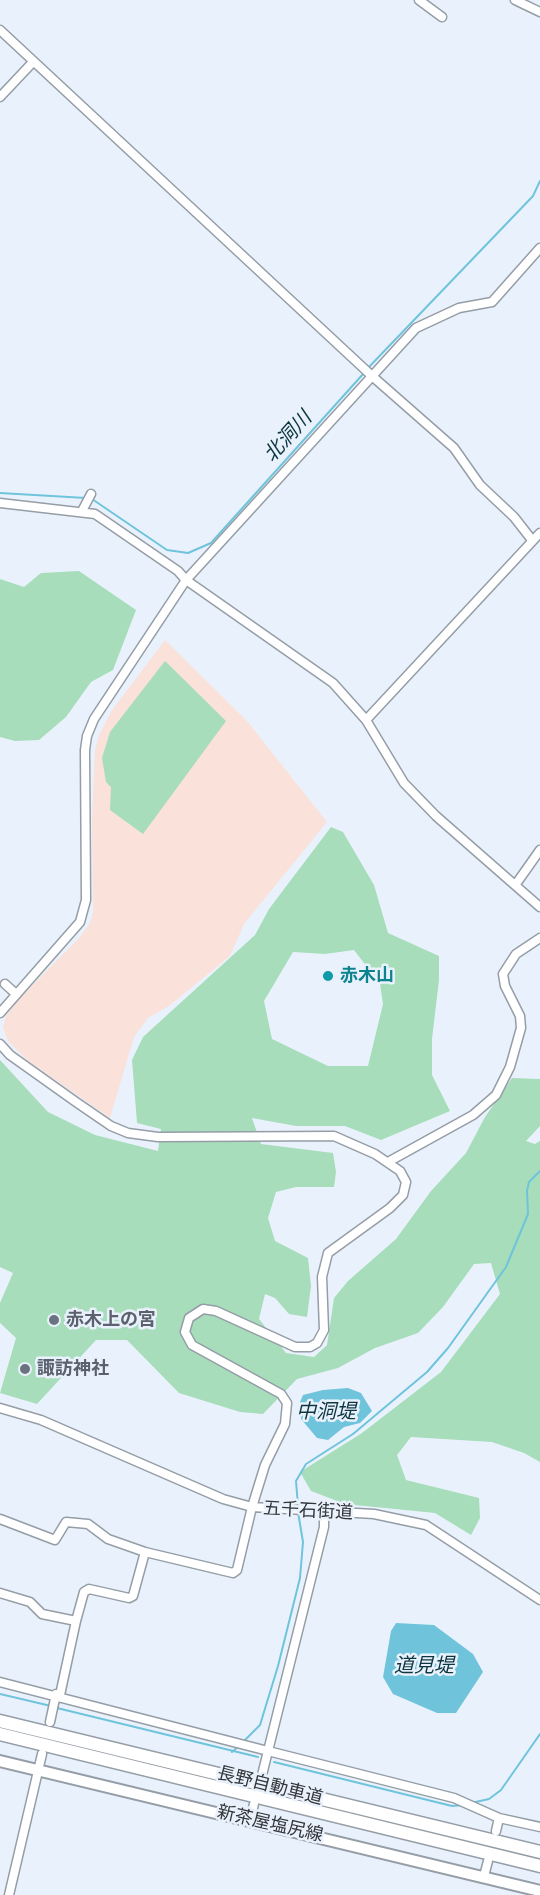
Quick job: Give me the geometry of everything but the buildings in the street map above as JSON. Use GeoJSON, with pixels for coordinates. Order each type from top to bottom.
{"type":"FeatureCollection","features":[{"type":"Feature","properties":{"kind":"highway","name":"長野自動車道"},"geometry":{"type":"LineString","coordinates":[[0,1720],[540,1852]]}},
{"type":"Feature","properties":{"kind":"highway","name":"長野自動車道"},"geometry":{"type":"LineString","coordinates":[[0,1734],[540,1866]]}},
{"type":"Feature","properties":{"kind":"main road","name":"新茶屋塩尻線"},"geometry":{"type":"LineString","coordinates":[[0,1761],[250,1819],[540,1891]]}},
{"type":"Feature","properties":{"kind":"street"},"geometry":{"type":"LineString","coordinates":[[419,0],[441,17]]}},
{"type":"Feature","properties":{"kind":"street"},"geometry":{"type":"LineString","coordinates":[[515,0],[540,12]]}},
{"type":"Feature","properties":{"kind":"street"},"geometry":{"type":"LineString","coordinates":[[0,30],[372,376],[454,448],[480,485],[514,517],[532,540]]}},
{"type":"Feature","properties":{"kind":"street"},"geometry":{"type":"LineString","coordinates":[[0,97],[33,62]]}},
{"type":"Feature","properties":{"kind":"street"},"geometry":{"type":"LineString","coordinates":[[0,1013],[15,993],[71,935],[85,910],[85,750],[87,736],[94,719],[186,579],[416,328],[459,308],[492,302],[540,248]]}},
{"type":"Feature","properties":{"kind":"street"},"geometry":{"type":"LineString","coordinates":[[0,503],[86,502],[95,514],[333,683],[366,720],[404,783],[436,816],[540,907]]}},
{"type":"Feature","properties":{"kind":"street"},"geometry":{"type":"LineString","coordinates":[[366,720],[540,533]]}},
{"type":"Feature","properties":{"kind":"street"},"geometry":{"type":"LineString","coordinates":[[516,884],[540,850]]}},
{"type":"Feature","properties":{"kind":"street"},"geometry":{"type":"LineString","coordinates":[[388,1162],[473,1115],[496,1095],[510,1067],[521,1028],[520,1016],[505,986],[503,974],[516,954],[540,938]]}},
{"type":"Feature","properties":{"kind":"street"},"geometry":{"type":"LineString","coordinates":[[5,984],[15,993]]}},
{"type":"Feature","properties":{"kind":"street"},"geometry":{"type":"LineString","coordinates":[[0,1044],[10,1055],[76,1102],[111,1126],[128,1133],[158,1137],[334,1136],[361,1146],[388,1162],[400,1171],[406,1182],[403,1195],[390,1208],[328,1253],[322,1277],[324,1330],[317,1344],[310,1347],[295,1347],[232,1317],[209,1310],[195,1313],[186,1325],[188,1340],[192,1345],[281,1394],[287,1403],[285,1424],[265,1465],[237,1570],[233,1573],[145,1552],[108,1539],[88,1524],[66,1522],[56,1540],[0,1519]]}},
{"type":"Feature","properties":{"kind":"street","name":"五千石街道"},"geometry":{"type":"LineString","coordinates":[[0,1408],[41,1420],[223,1499],[252,1507],[398,1517],[426,1525],[442,1533],[540,1600]]}},
{"type":"Feature","properties":{"kind":"street"},"geometry":{"type":"LineString","coordinates":[[262,1775],[324,1527],[324,1512]]}},
{"type":"Feature","properties":{"kind":"street"},"geometry":{"type":"LineString","coordinates":[[50,1722],[84,1592],[89,1588],[129,1598],[133,1596],[145,1552]]}},
{"type":"Feature","properties":{"kind":"street"},"geometry":{"type":"LineString","coordinates":[[0,1593],[30,1602],[42,1614],[76,1621]]}},
{"type":"Feature","properties":{"kind":"street"},"geometry":{"type":"LineString","coordinates":[[0,1682],[460,1801],[499,1818],[540,1827]]}},
{"type":"Feature","properties":{"kind":"street"},"geometry":{"type":"LineString","coordinates":[[9,1895],[42,1754]]}},
{"type":"Feature","properties":{"kind":"street"},"geometry":{"type":"LineString","coordinates":[[250,1819],[254,1804]]}},
{"type":"Feature","properties":{"kind":"street"},"geometry":{"type":"LineString","coordinates":[[496,1831],[499,1818]]}},
{"type":"Feature","properties":{"kind":"street"},"geometry":{"type":"LineString","coordinates":[[484,1876],[488,1861]]}},
{"type":"Feature","properties":{"kind":"shaded area"},"geometry":{"type":"Polygon","coordinates":[[[165,640],[247,721],[327,822],[244,924],[230,956],[169,1006],[148,1018],[134,1037],[110,1118],[27,1060],[8,1041],[3,1027],[6,1016],[19,999],[79,938],[90,923],[93,913],[92,820],[95,750],[99,735],[112,710],[165,640]]]}},
{"type":"Feature","properties":{"kind":"green space"},"geometry":{"type":"Polygon","coordinates":[[[79,571],[136,610],[113,670],[91,682],[66,717],[39,740],[15,741],[0,737],[0,579],[24,587],[41,573],[79,571]]]}},
{"type":"Feature","properties":{"kind":"green space"},"geometry":{"type":"Polygon","coordinates":[[[165,661],[226,721],[143,834],[110,810],[111,787],[106,782],[102,758],[110,732],[165,661]]]}},
{"type":"Feature","properties":{"kind":"green space"},"geometry":{"type":"Polygon","coordinates":[[[331,827],[343,832],[374,885],[388,933],[439,956],[439,980],[432,1039],[432,1075],[450,1111],[381,1140],[345,1126],[296,1126],[252,1118],[261,1144],[333,1153],[336,1172],[334,1187],[296,1187],[276,1192],[268,1218],[275,1241],[308,1258],[311,1286],[307,1317],[289,1314],[275,1298],[265,1294],[259,1319],[286,1353],[314,1357],[327,1345],[334,1298],[348,1281],[396,1239],[431,1191],[466,1153],[485,1117],[512,1078],[540,1079],[540,1126],[526,1141],[535,1144],[540,1141],[540,1462],[524,1453],[492,1442],[411,1437],[397,1455],[406,1480],[479,1498],[480,1518],[471,1535],[435,1513],[345,1504],[311,1491],[300,1472],[362,1433],[441,1372],[500,1294],[491,1263],[474,1264],[443,1307],[418,1333],[375,1348],[338,1368],[297,1379],[263,1414],[240,1412],[179,1393],[127,1340],[96,1340],[37,1404],[0,1393],[16,1338],[0,1323],[0,1303],[13,1273],[0,1267],[0,1060],[48,1112],[95,1135],[158,1151],[161,1129],[137,1123],[132,1060],[143,1037],[255,935],[269,909],[331,827]],[[354,950],[325,954],[293,952],[264,1001],[272,1039],[328,1066],[368,1066],[383,1004],[380,984],[354,950]]]}},
{"type":"Feature","properties":{"kind":"water","name":"中洞堤"},"geometry":{"type":"Polygon","coordinates":[[[348,1388],[361,1393],[372,1411],[360,1423],[344,1427],[328,1440],[317,1438],[301,1419],[300,1402],[303,1395],[323,1390],[348,1388]]]}},
{"type":"Feature","properties":{"kind":"water","name":"道見堤"},"geometry":{"type":"Polygon","coordinates":[[[396,1623],[434,1625],[473,1654],[483,1672],[456,1713],[437,1713],[393,1694],[383,1677],[391,1631],[396,1623]]]}},
{"type":"Feature","properties":{"kind":"waterway","name":"北洞川"},"geometry":{"type":"LineString","coordinates":[[368,368],[533,196],[540,181]]}},
{"type":"Feature","properties":{"kind":"waterway","name":"北洞川"},"geometry":{"type":"LineString","coordinates":[[92,499],[167,550],[188,553],[211,543],[364,373]]}},
{"type":"Feature","properties":{"kind":"waterway","name":"北洞川"},"geometry":{"type":"LineString","coordinates":[[0,493],[86,498]]}},
{"type":"Feature","properties":{"kind":"waterway"},"geometry":{"type":"LineString","coordinates":[[298,1506],[296,1481],[306,1464],[353,1434],[427,1372],[448,1348],[506,1267],[528,1214],[529,1182],[540,1171]]}},
{"type":"Feature","properties":{"kind":"waterway"},"geometry":{"type":"LineString","coordinates":[[243,1742],[260,1725],[278,1666],[300,1578],[303,1542],[298,1512]]}},
{"type":"Feature","properties":{"kind":"waterway"},"geometry":{"type":"LineString","coordinates":[[0,1694],[51,1706]]}},
{"type":"Feature","properties":{"kind":"waterway"},"geometry":{"type":"LineString","coordinates":[[57,1708],[258,1757]]}},
{"type":"Feature","properties":{"kind":"waterway"},"geometry":{"type":"LineString","coordinates":[[471,1803],[489,1799],[501,1790],[540,1734]]}},
{"type":"Feature","properties":{"kind":"waterway"},"geometry":{"type":"LineString","coordinates":[[232,1752],[239,1746]]}},
{"type":"Feature","properties":{"kind":"waterway"},"geometry":{"type":"LineString","coordinates":[[274,1762],[452,1806],[463,1805]]}},
{"type":"Feature","properties":{"kind":"place","name":"赤木山"},"geometry":{"type":"Point","coordinates":[328,976]}},
{"type":"Feature","properties":{"kind":"place","name":"赤木上の宮"},"geometry":{"type":"Point","coordinates":[54,1320]}},
{"type":"Feature","properties":{"kind":"place","name":"諏訪神社"},"geometry":{"type":"Point","coordinates":[25,1369]}}]}
